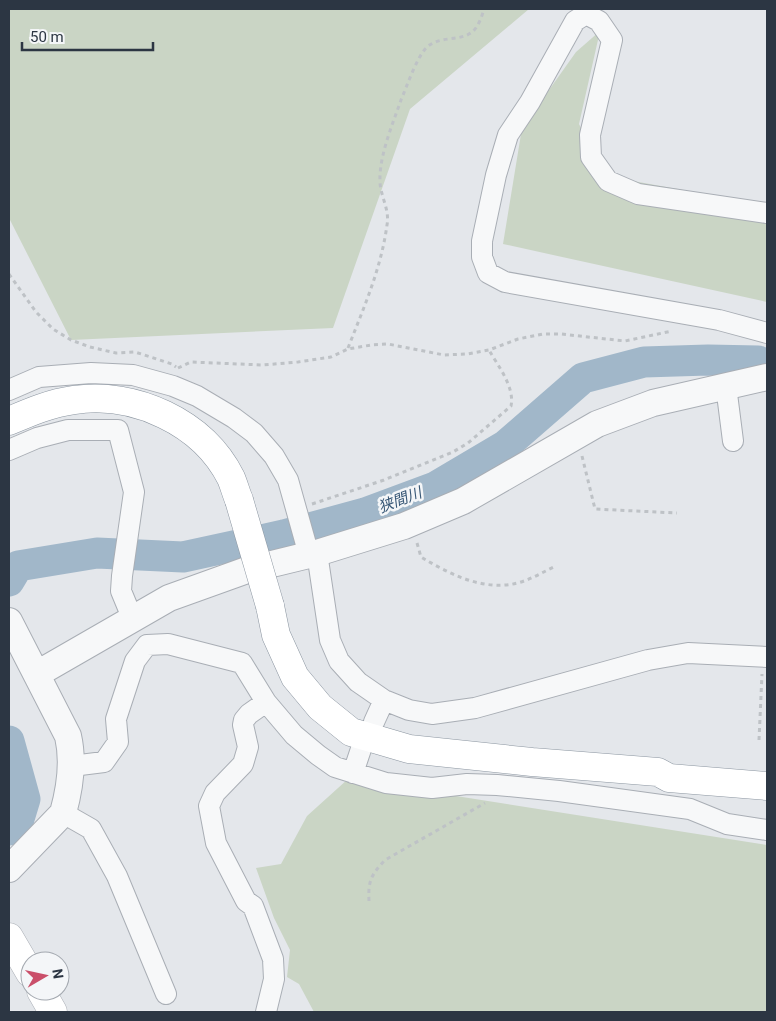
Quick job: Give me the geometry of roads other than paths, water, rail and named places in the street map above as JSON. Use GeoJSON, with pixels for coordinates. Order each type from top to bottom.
{"type":"FeatureCollection","features":[{"type":"Feature","properties":{"kind":"main road"},"geometry":{"type":"LineString","coordinates":[[9,421],[36,409],[74,400],[109,400],[144,405],[166,415],[201,440],[218,458],[231,478],[270,606],[276,635],[295,677],[320,707],[351,732],[409,749],[532,762],[658,772],[668,778],[767,786]]}},
{"type":"Feature","properties":{"kind":"main road"},"geometry":{"type":"LineString","coordinates":[[658,772],[668,767],[767,772]]}},
{"type":"Feature","properties":{"kind":"main road"},"geometry":{"type":"LineString","coordinates":[[9,937],[20,956]]}},
{"type":"Feature","properties":{"kind":"main road"},"geometry":{"type":"LineString","coordinates":[[46,1001],[53,1012]]}},
{"type":"Feature","properties":{"kind":"street"},"geometry":{"type":"LineString","coordinates":[[767,213],[638,194],[608,181],[591,157],[590,135],[612,40],[599,20],[586,14],[575,21],[530,102],[508,135],[496,175],[482,241],[482,257],[488,273],[505,282],[719,320],[767,333]]}},
{"type":"Feature","properties":{"kind":"street"},"geometry":{"type":"LineString","coordinates":[[9,390],[40,377],[91,373],[175,377],[197,396],[234,418],[254,433],[274,456],[288,480],[295,509],[313,554],[330,640],[339,661],[358,682],[384,700],[409,710],[432,714],[474,708],[639,663],[688,653],[765,657]]}},
{"type":"Feature","properties":{"kind":"street"},"geometry":{"type":"LineString","coordinates":[[37,674],[168,598],[247,570],[313,554],[410,524],[463,501],[596,424],[653,403],[767,377]]}},
{"type":"Feature","properties":{"kind":"street"},"geometry":{"type":"LineString","coordinates":[[732,384],[733,441]]}},
{"type":"Feature","properties":{"kind":"street"},"geometry":{"type":"LineString","coordinates":[[9,450],[37,438],[68,430],[118,430],[134,492],[122,576],[122,590],[133,620]]}},
{"type":"Feature","properties":{"kind":"street"},"geometry":{"type":"LineString","coordinates":[[9,869],[63,813],[72,766],[68,736],[11,626]]}},
{"type":"Feature","properties":{"kind":"street"},"geometry":{"type":"LineString","coordinates":[[72,766],[104,762],[118,742],[116,719],[135,661],[147,645],[168,644],[242,663],[266,702],[294,735],[335,767],[386,784],[432,788],[467,784],[559,791],[690,809],[727,824],[767,830]]}},
{"type":"Feature","properties":{"kind":"street"},"geometry":{"type":"LineString","coordinates":[[374,722],[384,700]]}},
{"type":"Feature","properties":{"kind":"street"},"geometry":{"type":"LineString","coordinates":[[266,702],[244,720],[243,725],[248,746],[243,764],[215,793],[209,806],[216,843],[246,900],[252,906],[273,959],[274,979],[266,1012]]}},
{"type":"Feature","properties":{"kind":"street"},"geometry":{"type":"LineString","coordinates":[[353,773],[361,749]]}},
{"type":"Feature","properties":{"kind":"street"},"geometry":{"type":"LineString","coordinates":[[63,813],[91,829],[117,876],[166,994]]}},
{"type":"Feature","properties":{"kind":"waterway","name":"狭間川"},"geometry":{"type":"LineString","coordinates":[[9,581],[18,566],[97,553],[183,557],[284,535],[365,513],[435,487],[506,445],[583,378],[644,362],[758,361],[767,365]]}},
{"type":"Feature","properties":{"kind":"waterway","name":"狭間川"},"geometry":{"type":"LineString","coordinates":[[9,741],[25,799],[18,822],[9,830]]}}]}
